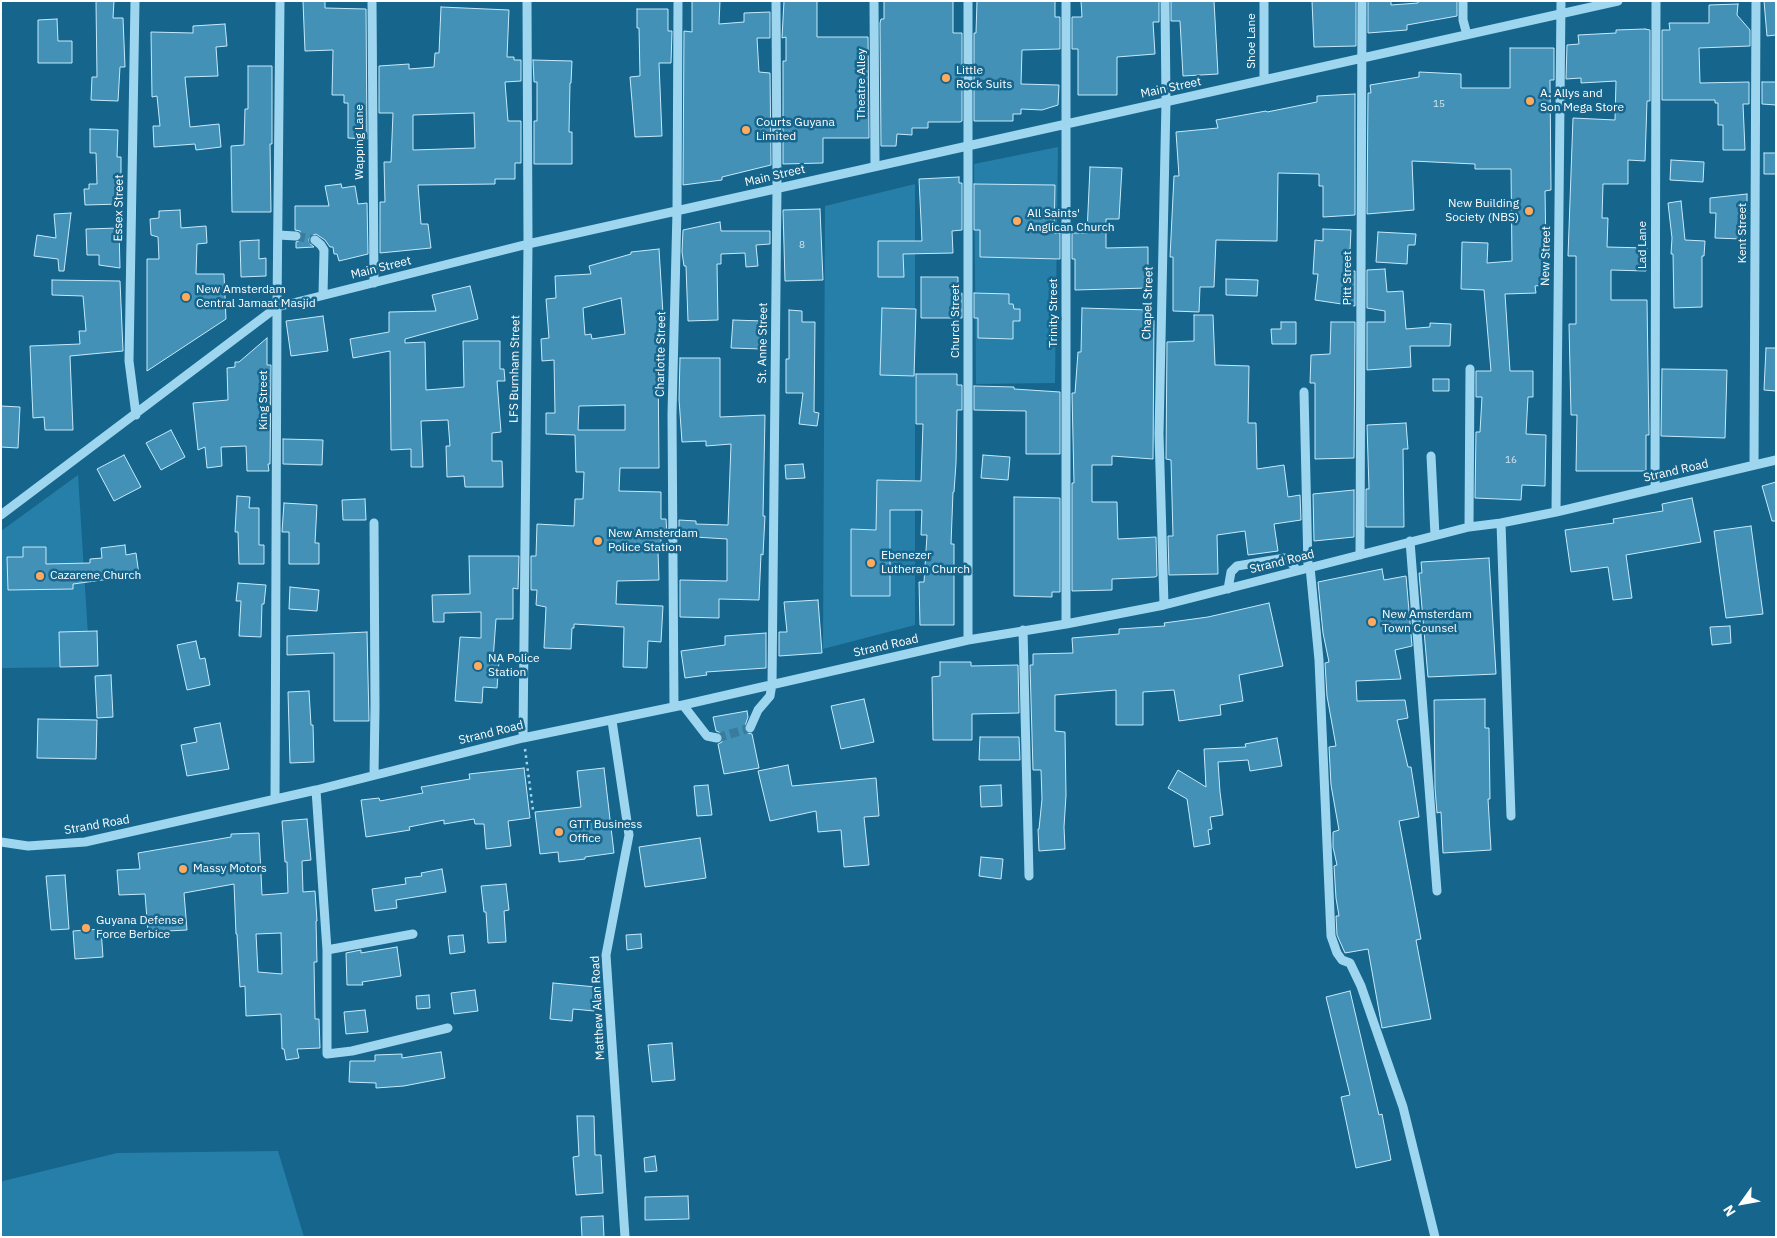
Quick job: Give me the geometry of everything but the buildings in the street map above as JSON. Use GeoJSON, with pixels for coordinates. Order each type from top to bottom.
{"type":"FeatureCollection","features":[{"type":"Feature","properties":{"kind":"street","name":"Essex Street"},"geometry":{"type":"LineString","coordinates":[[135,1],[129,361],[136,414]]}},
{"type":"Feature","properties":{"kind":"street","name":"King Street"},"geometry":{"type":"LineString","coordinates":[[275,799],[280,1]]}},
{"type":"Feature","properties":{"kind":"street","name":"Wapping Lane"},"geometry":{"type":"LineString","coordinates":[[372,1],[374,283]]}},
{"type":"Feature","properties":{"kind":"street","name":"LFS Burnham Street"},"geometry":{"type":"LineString","coordinates":[[524,738],[528,244],[527,1]]}},
{"type":"Feature","properties":{"kind":"street","name":"Charlotte Street"},"geometry":{"type":"LineString","coordinates":[[678,1],[677,212],[672,414],[678,706]]}},
{"type":"Feature","properties":{"kind":"street","name":"St. Anne Street"},"geometry":{"type":"LineString","coordinates":[[772,684],[777,188],[776,1]]}},
{"type":"Feature","properties":{"kind":"street","name":"Theatre Alley"},"geometry":{"type":"LineString","coordinates":[[874,1],[875,166]]}},
{"type":"Feature","properties":{"kind":"street","name":"Church Street"},"geometry":{"type":"LineString","coordinates":[[968,1],[968,640]]}},
{"type":"Feature","properties":{"kind":"street","name":"Trinity Street"},"geometry":{"type":"LineString","coordinates":[[1066,1],[1066,624]]}},
{"type":"Feature","properties":{"kind":"street","name":"Chapel Street"},"geometry":{"type":"LineString","coordinates":[[1164,1],[1166,102],[1159,426],[1164,605]]}},
{"type":"Feature","properties":{"kind":"street","name":"Shoe Lane"},"geometry":{"type":"LineString","coordinates":[[1264,1],[1264,80]]}},
{"type":"Feature","properties":{"kind":"street","name":"Pitt Street"},"geometry":{"type":"LineString","coordinates":[[1360,555],[1362,1]]}},
{"type":"Feature","properties":{"kind":"street"},"geometry":{"type":"LineString","coordinates":[[1463,1],[1463,20],[1467,35]]}},
{"type":"Feature","properties":{"kind":"street","name":"New Street"},"geometry":{"type":"LineString","coordinates":[[1556,512],[1561,1]]}},
{"type":"Feature","properties":{"kind":"street","name":"Main Street"},"geometry":{"type":"LineString","coordinates":[[1,515],[277,307],[528,244],[1618,1]]}},
{"type":"Feature","properties":{"kind":"street","name":"Lad Lane"},"geometry":{"type":"LineString","coordinates":[[1654,489],[1656,1]]}},
{"type":"Feature","properties":{"kind":"street","name":"Kent Street"},"geometry":{"type":"LineString","coordinates":[[1754,465],[1756,1]]}},
{"type":"Feature","properties":{"kind":"street"},"geometry":{"type":"LineString","coordinates":[[278,235],[296,236]]}},
{"type":"Feature","properties":{"kind":"street"},"geometry":{"type":"LineString","coordinates":[[315,240],[321,244],[324,250],[323,296]]}},
{"type":"Feature","properties":{"kind":"street"},"geometry":{"type":"LineString","coordinates":[[1469,526],[1470,369]]}},
{"type":"Feature","properties":{"kind":"street"},"geometry":{"type":"LineString","coordinates":[[1304,392],[1309,568],[1319,660],[1331,936],[1337,953],[1342,960],[1350,963],[1361,986],[1403,1107],[1435,1237]]}},
{"type":"Feature","properties":{"kind":"street"},"geometry":{"type":"LineString","coordinates":[[1431,456],[1434,535]]}},
{"type":"Feature","properties":{"kind":"street","name":"Strand Road"},"geometry":{"type":"LineString","coordinates":[[1,842],[28,846],[85,842],[316,790],[524,738],[612,721],[968,640],[1164,605],[1469,526],[1501,523],[1556,512],[1776,460]]}},
{"type":"Feature","properties":{"kind":"street"},"geometry":{"type":"LineString","coordinates":[[374,523],[374,775]]}},
{"type":"Feature","properties":{"kind":"street"},"geometry":{"type":"LineString","coordinates":[[1501,523],[1511,816]]}},
{"type":"Feature","properties":{"kind":"street"},"geometry":{"type":"LineString","coordinates":[[1410,541],[1437,891]]}},
{"type":"Feature","properties":{"kind":"street"},"geometry":{"type":"LineString","coordinates":[[1228,588],[1231,572],[1237,566],[1285,558],[1289,559],[1297,571]]}},
{"type":"Feature","properties":{"kind":"street"},"geometry":{"type":"LineString","coordinates":[[1024,630],[1029,876]]}},
{"type":"Feature","properties":{"kind":"street"},"geometry":{"type":"LineString","coordinates":[[750,728],[758,710],[770,696],[772,684]]}},
{"type":"Feature","properties":{"kind":"street"},"geometry":{"type":"LineString","coordinates":[[678,706],[707,736],[717,738]]}},
{"type":"Feature","properties":{"kind":"street","name":"Matthew Alan Road"},"geometry":{"type":"LineString","coordinates":[[612,721],[629,835],[606,955],[625,1237]]}},
{"type":"Feature","properties":{"kind":"street"},"geometry":{"type":"LineString","coordinates":[[316,790],[327,950],[327,1054],[352,1051],[448,1028]]}},
{"type":"Feature","properties":{"kind":"street"},"geometry":{"type":"LineString","coordinates":[[327,950],[413,934]]}},
{"type":"Feature","properties":{"kind":"path"},"geometry":{"type":"LineString","coordinates":[[524,738],[533,810]]}},
{"type":"Feature","properties":{"kind":"shaded area"},"geometry":{"type":"Polygon","coordinates":[[[1058,147],[1055,383],[976,384],[974,164],[1058,147]],[[981,184],[980,257],[1054,259],[1055,185],[981,184]]]}},
{"type":"Feature","properties":{"kind":"shaded area"},"geometry":{"type":"Polygon","coordinates":[[[915,184],[915,625],[823,649],[825,206],[915,184]],[[852,529],[851,595],[890,596],[890,530],[852,529]]]}},
{"type":"Feature","properties":{"kind":"shaded area"},"geometry":{"type":"Polygon","coordinates":[[[78,475],[90,667],[1,668],[1,531],[78,475]]]}},
{"type":"Feature","properties":{"kind":"shaded area"},"geometry":{"type":"Polygon","coordinates":[[[278,1151],[304,1237],[1,1237],[1,1182],[3,1181],[117,1153],[278,1151]]]}},
{"type":"Feature","properties":{"kind":"tunnel"},"geometry":{"type":"LineString","coordinates":[[296,236],[315,240]]}},
{"type":"Feature","properties":{"kind":"tunnel"},"geometry":{"type":"LineString","coordinates":[[717,738],[750,728]]}},
{"type":"Feature","properties":{"kind":"place","name":"Little Rock Suits"},"geometry":{"type":"Point","coordinates":[946,78]}},
{"type":"Feature","properties":{"kind":"place","name":"A. Allys and Son Mega Store"},"geometry":{"type":"Point","coordinates":[1530,101]}},
{"type":"Feature","properties":{"kind":"place","name":"Courts Guyana Limited"},"geometry":{"type":"Point","coordinates":[746,130]}},
{"type":"Feature","properties":{"kind":"place","name":"New Building Society (NBS)"},"geometry":{"type":"Point","coordinates":[1529,211]}},
{"type":"Feature","properties":{"kind":"place","name":"All Saints' Anglican Church"},"geometry":{"type":"Point","coordinates":[1017,221]}},
{"type":"Feature","properties":{"kind":"place","name":"New Amsterdam Central Jamaat Masjid"},"geometry":{"type":"Point","coordinates":[186,297]}},
{"type":"Feature","properties":{"kind":"place","name":"New Amsterdam Police Station"},"geometry":{"type":"Point","coordinates":[598,541]}},
{"type":"Feature","properties":{"kind":"place","name":"Ebenezer Lutheran Church"},"geometry":{"type":"Point","coordinates":[871,563]}},
{"type":"Feature","properties":{"kind":"place","name":"Cazarene Church"},"geometry":{"type":"Point","coordinates":[40,576]}},
{"type":"Feature","properties":{"kind":"place","name":"New Amsterdam Town Counsel"},"geometry":{"type":"Point","coordinates":[1372,622]}},
{"type":"Feature","properties":{"kind":"place","name":"NA Police Station"},"geometry":{"type":"Point","coordinates":[478,666]}},
{"type":"Feature","properties":{"kind":"place","name":"GTT Business Office"},"geometry":{"type":"Point","coordinates":[559,832]}},
{"type":"Feature","properties":{"kind":"place","name":"Massy Motors"},"geometry":{"type":"Point","coordinates":[183,869]}},
{"type":"Feature","properties":{"kind":"place","name":"Guyana Defense Force Berbice"},"geometry":{"type":"Point","coordinates":[86,928]}}]}
